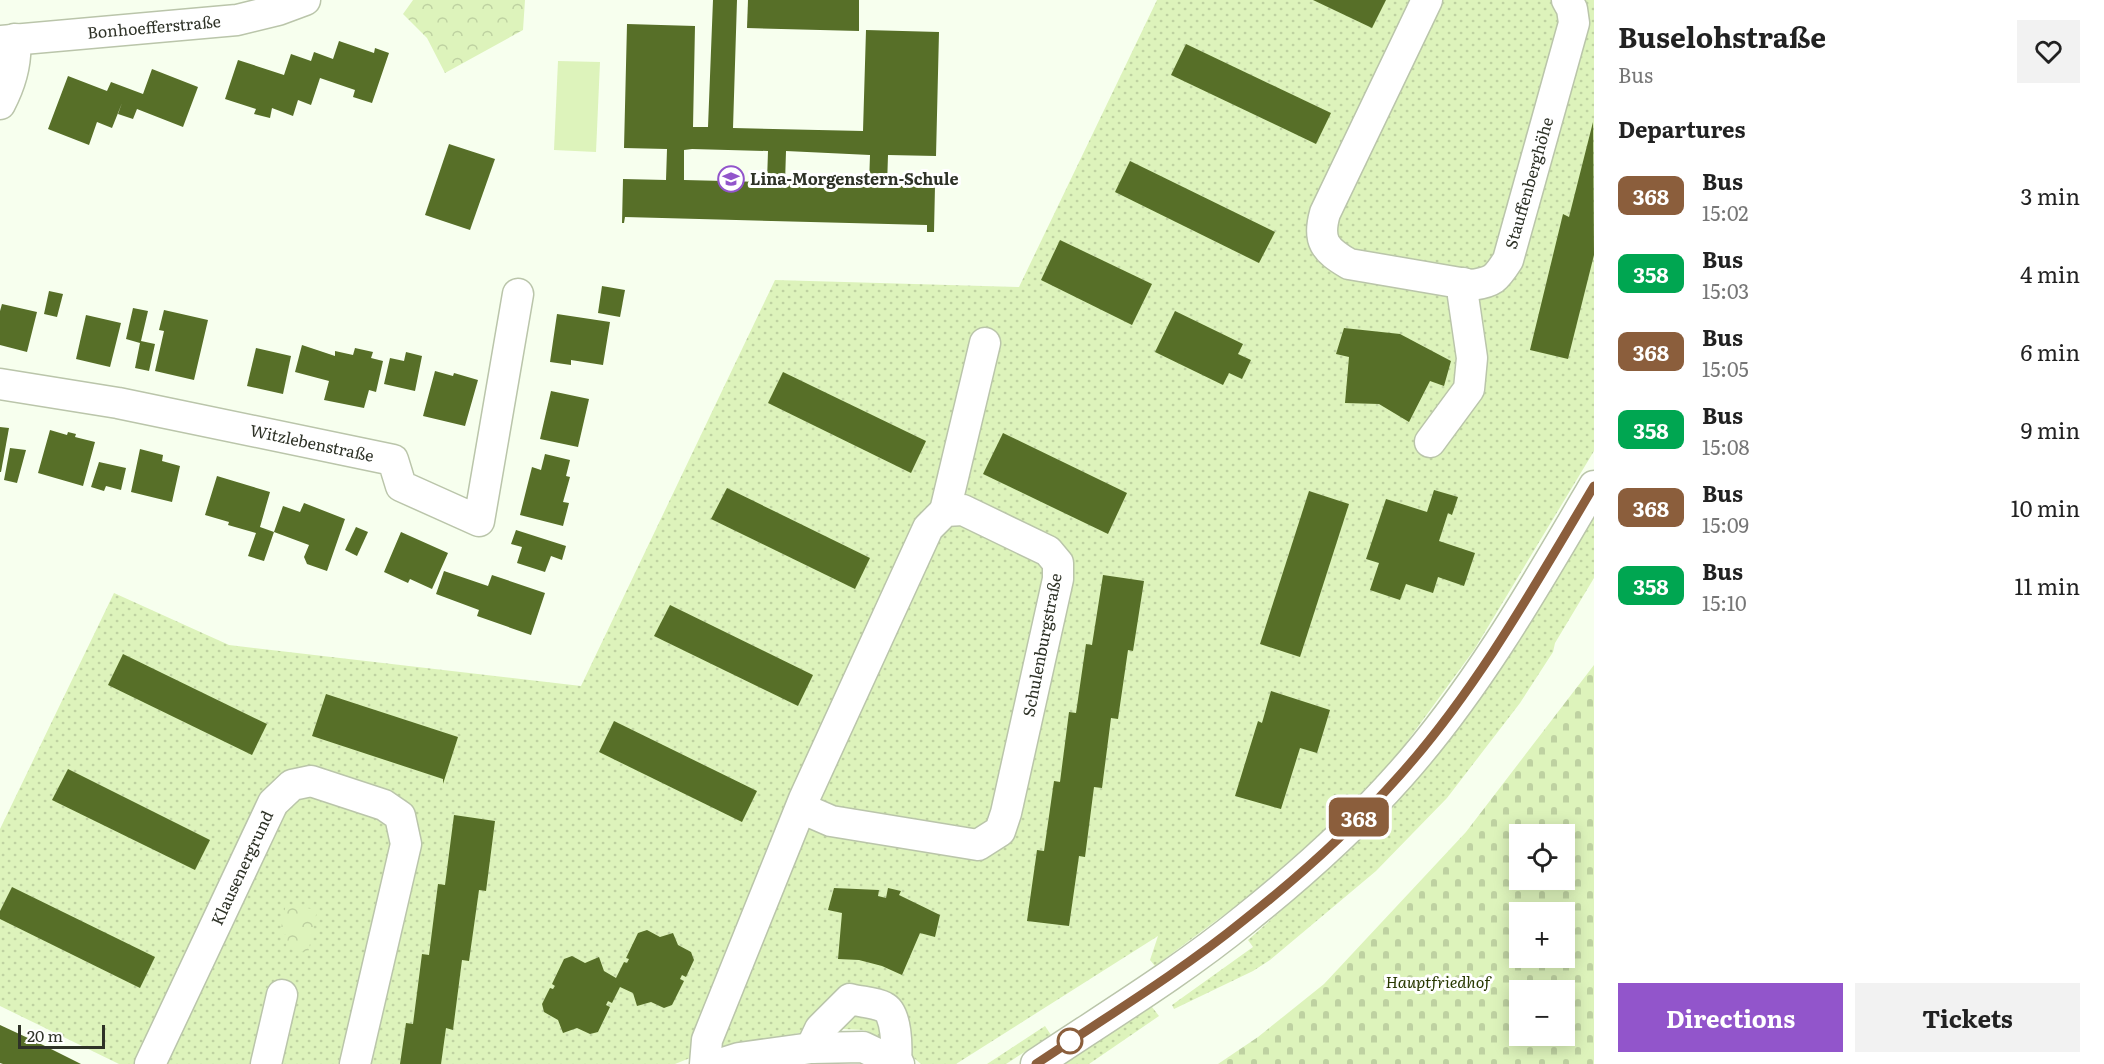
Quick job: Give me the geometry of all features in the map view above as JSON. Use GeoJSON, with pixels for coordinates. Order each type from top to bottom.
{"type":"FeatureCollection","features":[{"type":"Feature","properties":{"kind":"street","name":"Bonhoefferstraße"},"geometry":{"type":"LineString","coordinates":[[8,40],[237,20],[278,10],[305,0]]}},
{"type":"Feature","properties":{"kind":"street","name":"Stauffenberghöhe"},"geometry":{"type":"LineString","coordinates":[[1427,0],[1325,213],[1321,228],[1331,253],[1349,264],[1472,285],[1489,282],[1498,276],[1508,260],[1574,23],[1572,9],[1567,0]]}},
{"type":"Feature","properties":{"kind":"street"},"geometry":{"type":"LineString","coordinates":[[0,105],[6,94],[17,54],[8,40]]}},
{"type":"Feature","properties":{"kind":"street"},"geometry":{"type":"LineString","coordinates":[[1430,442],[1469,389],[1472,358],[1463,283]]}},
{"type":"Feature","properties":{"kind":"street","name":"Witzlebenstraße"},"geometry":{"type":"LineString","coordinates":[[0,384],[129,405],[393,460],[401,486],[479,521],[518,294]]}},
{"type":"Feature","properties":{"kind":"street"},"geometry":{"type":"LineString","coordinates":[[705,1064],[707,1040],[801,808],[928,528],[945,511],[985,343]]}},
{"type":"Feature","properties":{"kind":"street"},"geometry":{"type":"LineString","coordinates":[[1036,1064],[1151,987],[1244,920],[1333,844],[1383,793],[1434,735],[1462,695],[1528,598],[1594,486]]}},
{"type":"Feature","properties":{"kind":"street","name":"Schulenburgstraße"},"geometry":{"type":"LineString","coordinates":[[801,808],[831,821],[978,845],[1000,831],[1006,813],[1058,579],[1058,563],[1048,551],[963,510],[945,511]]}},
{"type":"Feature","properties":{"kind":"street","name":"Klausenergrund"},"geometry":{"type":"LineString","coordinates":[[150,1064],[273,803],[292,785],[311,781],[384,805],[400,816],[406,844],[355,1064]]}},
{"type":"Feature","properties":{"kind":"street"},"geometry":{"type":"LineString","coordinates":[[266,1064],[282,996]]}},
{"type":"Feature","properties":{"kind":"street"},"geometry":{"type":"LineString","coordinates":[[720,1064],[739,1058],[811,1048],[863,1047],[898,1063],[891,1013],[885,1007],[850,999],[820,1029],[811,1048]]}},
{"type":"Feature","properties":{"kind":"green space"},"geometry":{"type":"Polygon","coordinates":[[[413,0],[525,0],[523,30],[445,73],[427,38],[403,14],[413,0]]]}},
{"type":"Feature","properties":{"kind":"green space"},"geometry":{"type":"Polygon","coordinates":[[[1157,0],[1594,0],[1594,451],[1474,650],[1395,758],[1328,827],[1244,900],[1155,966],[1150,960],[1158,936],[956,1064],[921,1064],[897,1044],[863,1030],[824,1028],[705,1052],[675,1064],[119,1064],[0,1006],[0,829],[114,593],[229,645],[581,686],[775,280],[1019,287],[1157,0]]]}},
{"type":"Feature","properties":{"kind":"green space"},"geometry":{"type":"Polygon","coordinates":[[[558,61],[600,62],[596,152],[554,150],[558,61]]]}},
{"type":"Feature","properties":{"kind":"green space"},"geometry":{"type":"Polygon","coordinates":[[[1594,516],[1594,578],[1555,643],[1553,652],[1520,703],[1447,798],[1376,871],[1270,960],[1253,971],[1174,1009],[1172,1005],[1253,947],[1248,940],[1350,850],[1430,761],[1474,708],[1527,627],[1594,516]]]}},
{"type":"Feature","properties":{"kind":"green space","name":"Hauptfriedhof"},"geometry":{"type":"Polygon","coordinates":[[[1594,665],[1594,1064],[1218,1064],[1258,1037],[1324,984],[1466,832],[1594,665]]]}},
{"type":"Feature","properties":{"kind":"green space"},"geometry":{"type":"Polygon","coordinates":[[[286,904],[317,910],[308,953],[286,948],[288,935],[280,933],[286,904]]]}},
{"type":"Feature","properties":{"kind":"green space"},"geometry":{"type":"Polygon","coordinates":[[[1152,1007],[1159,1016],[1089,1064],[1064,1064],[1152,1007]]]}},
{"type":"Feature","properties":{"kind":"green space"},"geometry":{"type":"Polygon","coordinates":[[[1045,1026],[1051,1035],[1006,1064],[987,1064],[1045,1026]]]}},
{"type":"Feature","properties":{"kind":"building"},"geometry":{"type":"Polygon","coordinates":[[[713,0],[737,0],[733,128],[863,131],[866,30],[939,32],[936,156],[888,155],[887,186],[935,186],[934,232],[927,232],[927,225],[625,217],[622,223],[623,179],[666,180],[667,149],[624,148],[627,24],[695,26],[693,127],[708,127],[713,0]],[[684,150],[684,180],[767,182],[768,151],[684,150]],[[786,151],[785,183],[869,185],[870,155],[786,151]]]}},
{"type":"Feature","properties":{"kind":"building"},"geometry":{"type":"Polygon","coordinates":[[[748,0],[859,0],[859,31],[747,28],[748,0]]]}},
{"type":"Feature","properties":{"kind":"building"},"geometry":{"type":"Polygon","coordinates":[[[1313,0],[1386,0],[1372,28],[1313,0]]]}},
{"type":"Feature","properties":{"kind":"building"},"geometry":{"type":"Polygon","coordinates":[[[339,41],[374,53],[375,48],[389,53],[372,103],[353,97],[355,90],[320,78],[311,105],[298,100],[293,116],[272,108],[270,118],[254,114],[256,109],[225,99],[238,60],[284,75],[291,54],[311,61],[314,52],[333,59],[339,41]]]}},
{"type":"Feature","properties":{"kind":"building"},"geometry":{"type":"Polygon","coordinates":[[[1186,44],[1331,113],[1316,144],[1171,75],[1186,44]]]}},
{"type":"Feature","properties":{"kind":"building"},"geometry":{"type":"Polygon","coordinates":[[[152,69],[198,87],[183,127],[137,109],[133,119],[118,114],[122,103],[112,128],[97,122],[89,145],[48,129],[68,76],[107,91],[111,82],[143,94],[152,69]]]}},
{"type":"Feature","properties":{"kind":"building"},"geometry":{"type":"Polygon","coordinates":[[[1593,122],[1594,255],[1568,359],[1530,350],[1563,214],[1569,217],[1593,122]]]}},
{"type":"Feature","properties":{"kind":"building"},"geometry":{"type":"Polygon","coordinates":[[[449,144],[495,159],[470,230],[425,215],[449,144]]]}},
{"type":"Feature","properties":{"kind":"building"},"geometry":{"type":"Polygon","coordinates":[[[1130,161],[1275,232],[1259,263],[1115,192],[1130,161]]]}},
{"type":"Feature","properties":{"kind":"building"},"geometry":{"type":"Polygon","coordinates":[[[1060,240],[1152,284],[1132,325],[1041,280],[1060,240]]]}},
{"type":"Feature","properties":{"kind":"building"},"geometry":{"type":"Polygon","coordinates":[[[602,286],[625,290],[620,317],[598,313],[602,286]]]}},
{"type":"Feature","properties":{"kind":"building"},"geometry":{"type":"Polygon","coordinates":[[[49,291],[63,294],[57,317],[44,314],[49,291]]]}},
{"type":"Feature","properties":{"kind":"building"},"geometry":{"type":"Polygon","coordinates":[[[2,304],[37,312],[27,352],[0,345],[2,304]]]}},
{"type":"Feature","properties":{"kind":"building"},"geometry":{"type":"Polygon","coordinates":[[[133,308],[148,311],[141,341],[155,344],[149,371],[135,368],[140,343],[126,339],[133,308]]]}},
{"type":"Feature","properties":{"kind":"building"},"geometry":{"type":"Polygon","coordinates":[[[164,310],[208,320],[194,380],[155,371],[164,331],[159,330],[164,310]]]}},
{"type":"Feature","properties":{"kind":"building"},"geometry":{"type":"Polygon","coordinates":[[[1175,311],[1243,344],[1238,354],[1251,360],[1242,379],[1229,373],[1223,385],[1155,352],[1175,311]]]}},
{"type":"Feature","properties":{"kind":"building"},"geometry":{"type":"Polygon","coordinates":[[[557,314],[610,322],[603,365],[571,360],[571,365],[550,362],[557,314]]]}},
{"type":"Feature","properties":{"kind":"building"},"geometry":{"type":"Polygon","coordinates":[[[86,315],[121,323],[110,367],[76,359],[86,315]]]}},
{"type":"Feature","properties":{"kind":"building"},"geometry":{"type":"Polygon","coordinates":[[[1344,328],[1400,334],[1451,361],[1444,386],[1430,381],[1409,422],[1379,404],[1345,403],[1349,357],[1336,354],[1344,328]]]}},
{"type":"Feature","properties":{"kind":"building"},"geometry":{"type":"Polygon","coordinates":[[[302,345],[335,356],[335,351],[353,355],[355,348],[373,352],[371,358],[383,361],[376,392],[369,390],[364,408],[324,400],[329,381],[295,372],[302,345]]]}},
{"type":"Feature","properties":{"kind":"building"},"geometry":{"type":"Polygon","coordinates":[[[256,348],[291,356],[283,394],[247,386],[256,348]]]}},
{"type":"Feature","properties":{"kind":"building"},"geometry":{"type":"Polygon","coordinates":[[[406,352],[422,356],[415,391],[384,384],[390,358],[404,361],[406,352]]]}},
{"type":"Feature","properties":{"kind":"building"},"geometry":{"type":"Polygon","coordinates":[[[435,371],[453,376],[454,373],[478,380],[465,426],[423,416],[435,371]]]}},
{"type":"Feature","properties":{"kind":"building"},"geometry":{"type":"Polygon","coordinates":[[[783,372],[926,441],[911,473],[768,403],[783,372]]]}},
{"type":"Feature","properties":{"kind":"building"},"geometry":{"type":"Polygon","coordinates":[[[551,391],[589,399],[578,447],[540,439],[551,391]]]}},
{"type":"Feature","properties":{"kind":"building"},"geometry":{"type":"Polygon","coordinates":[[[0,427],[9,428],[1,472],[0,472],[0,427]]]}},
{"type":"Feature","properties":{"kind":"building"},"geometry":{"type":"Polygon","coordinates":[[[50,430],[67,435],[68,432],[76,434],[75,437],[95,442],[83,486],[38,473],[50,430]]]}},
{"type":"Feature","properties":{"kind":"building"},"geometry":{"type":"Polygon","coordinates":[[[1003,433],[1127,493],[1108,534],[983,474],[1003,433]]]}},
{"type":"Feature","properties":{"kind":"building"},"geometry":{"type":"Polygon","coordinates":[[[10,448],[26,450],[17,483],[4,480],[10,448]]]}},
{"type":"Feature","properties":{"kind":"building"},"geometry":{"type":"Polygon","coordinates":[[[140,449],[163,455],[162,461],[180,466],[172,502],[131,492],[140,449]]]}},
{"type":"Feature","properties":{"kind":"building"},"geometry":{"type":"Polygon","coordinates":[[[545,454],[570,460],[566,476],[570,477],[563,502],[569,503],[563,526],[520,515],[532,467],[541,470],[545,454]]]}},
{"type":"Feature","properties":{"kind":"building"},"geometry":{"type":"Polygon","coordinates":[[[99,462],[126,468],[121,490],[106,486],[104,491],[91,487],[99,462]]]}},
{"type":"Feature","properties":{"kind":"building"},"geometry":{"type":"Polygon","coordinates":[[[217,476],[270,492],[260,527],[274,532],[264,561],[248,556],[256,533],[205,515],[217,476]]]}},
{"type":"Feature","properties":{"kind":"building"},"geometry":{"type":"Polygon","coordinates":[[[727,488],[870,558],[855,589],[711,519],[727,488]]]}},
{"type":"Feature","properties":{"kind":"building"},"geometry":{"type":"Polygon","coordinates":[[[1434,490],[1458,497],[1452,515],[1448,513],[1439,541],[1475,553],[1464,586],[1438,577],[1433,593],[1406,584],[1400,600],[1370,590],[1379,563],[1366,559],[1386,499],[1427,512],[1434,490]]]}},
{"type":"Feature","properties":{"kind":"building"},"geometry":{"type":"Polygon","coordinates":[[[1309,491],[1349,504],[1300,657],[1260,644],[1309,491]]]}},
{"type":"Feature","properties":{"kind":"building"},"geometry":{"type":"Polygon","coordinates":[[[304,503],[345,519],[327,571],[307,564],[304,557],[309,545],[274,532],[283,506],[300,512],[304,503]]]}},
{"type":"Feature","properties":{"kind":"building"},"geometry":{"type":"Polygon","coordinates":[[[356,527],[368,532],[357,556],[345,550],[356,527]]]}},
{"type":"Feature","properties":{"kind":"building"},"geometry":{"type":"Polygon","coordinates":[[[516,530],[566,546],[562,560],[551,556],[545,572],[517,563],[522,547],[511,544],[516,530]]]}},
{"type":"Feature","properties":{"kind":"building"},"geometry":{"type":"Polygon","coordinates":[[[401,532],[448,553],[432,589],[410,579],[408,583],[384,572],[401,532]]]}},
{"type":"Feature","properties":{"kind":"building"},"geometry":{"type":"Polygon","coordinates":[[[444,571],[488,586],[492,575],[545,593],[531,635],[477,616],[479,610],[436,594],[444,571]]]}},
{"type":"Feature","properties":{"kind":"building"},"geometry":{"type":"Polygon","coordinates":[[[1103,575],[1144,581],[1133,651],[1128,650],[1118,719],[1111,718],[1102,788],[1094,787],[1085,857],[1079,856],[1069,926],[1027,921],[1037,850],[1044,851],[1054,781],[1060,782],[1069,712],[1076,713],[1086,644],[1092,645],[1103,575]]]}},
{"type":"Feature","properties":{"kind":"building"},"geometry":{"type":"Polygon","coordinates":[[[670,605],[813,675],[798,706],[654,636],[670,605]]]}},
{"type":"Feature","properties":{"kind":"building"},"geometry":{"type":"Polygon","coordinates":[[[123,654],[267,724],[252,755],[108,685],[123,654]]]}},
{"type":"Feature","properties":{"kind":"building"},"geometry":{"type":"Polygon","coordinates":[[[1271,691],[1330,710],[1317,753],[1300,748],[1281,809],[1235,796],[1258,721],[1262,723],[1271,691]]]}},
{"type":"Feature","properties":{"kind":"building"},"geometry":{"type":"Polygon","coordinates":[[[326,694],[458,737],[443,784],[443,779],[312,736],[326,694]]]}},
{"type":"Feature","properties":{"kind":"building"},"geometry":{"type":"Polygon","coordinates":[[[614,721],[757,791],[742,822],[599,752],[614,721]]]}},
{"type":"Feature","properties":{"kind":"building"},"geometry":{"type":"Polygon","coordinates":[[[68,769],[210,840],[195,870],[52,800],[68,769]]]}},
{"type":"Feature","properties":{"kind":"building"},"geometry":{"type":"Polygon","coordinates":[[[454,815],[495,821],[486,891],[479,890],[469,961],[462,960],[453,1030],[446,1028],[441,1064],[400,1064],[406,1023],[413,1024],[422,954],[429,955],[438,884],[445,885],[454,815]]]}},
{"type":"Feature","properties":{"kind":"building"},"geometry":{"type":"Polygon","coordinates":[[[12,887],[155,957],[140,988],[0,919],[0,911],[12,887]]]}},
{"type":"Feature","properties":{"kind":"building"},"geometry":{"type":"Polygon","coordinates":[[[834,888],[879,890],[878,896],[886,898],[888,888],[901,891],[899,895],[940,915],[935,937],[920,933],[902,975],[882,966],[859,960],[838,959],[842,913],[828,910],[834,888]]]}},
{"type":"Feature","properties":{"kind":"building"},"geometry":{"type":"Polygon","coordinates":[[[647,930],[660,937],[673,933],[678,945],[691,952],[694,960],[686,977],[682,975],[680,979],[684,981],[672,1005],[664,1008],[651,1002],[637,1006],[633,993],[620,987],[612,1003],[608,1001],[606,1005],[610,1007],[598,1032],[590,1034],[577,1028],[563,1033],[558,1020],[544,1012],[542,1004],[550,988],[553,989],[555,986],[552,984],[564,959],[572,956],[585,963],[599,957],[604,971],[616,978],[624,962],[627,963],[629,959],[626,958],[638,933],[647,930]]]}},
{"type":"Feature","properties":{"kind":"building"},"geometry":{"type":"Polygon","coordinates":[[[0,1025],[43,1045],[81,1064],[0,1063],[0,1025]]]}},
{"type":"Feature","properties":{"kind":"bus line","name":"368"},"geometry":{"type":"LineString","coordinates":[[1036,1064],[1151,987],[1244,920],[1333,844],[1383,793],[1434,735],[1462,695],[1528,598],[1594,486]]}},
{"type":"Feature","properties":{"kind":"place","name":"Lina-Morgenstern-Schule"},"geometry":{"type":"Point","coordinates":[731,179]}}]}
